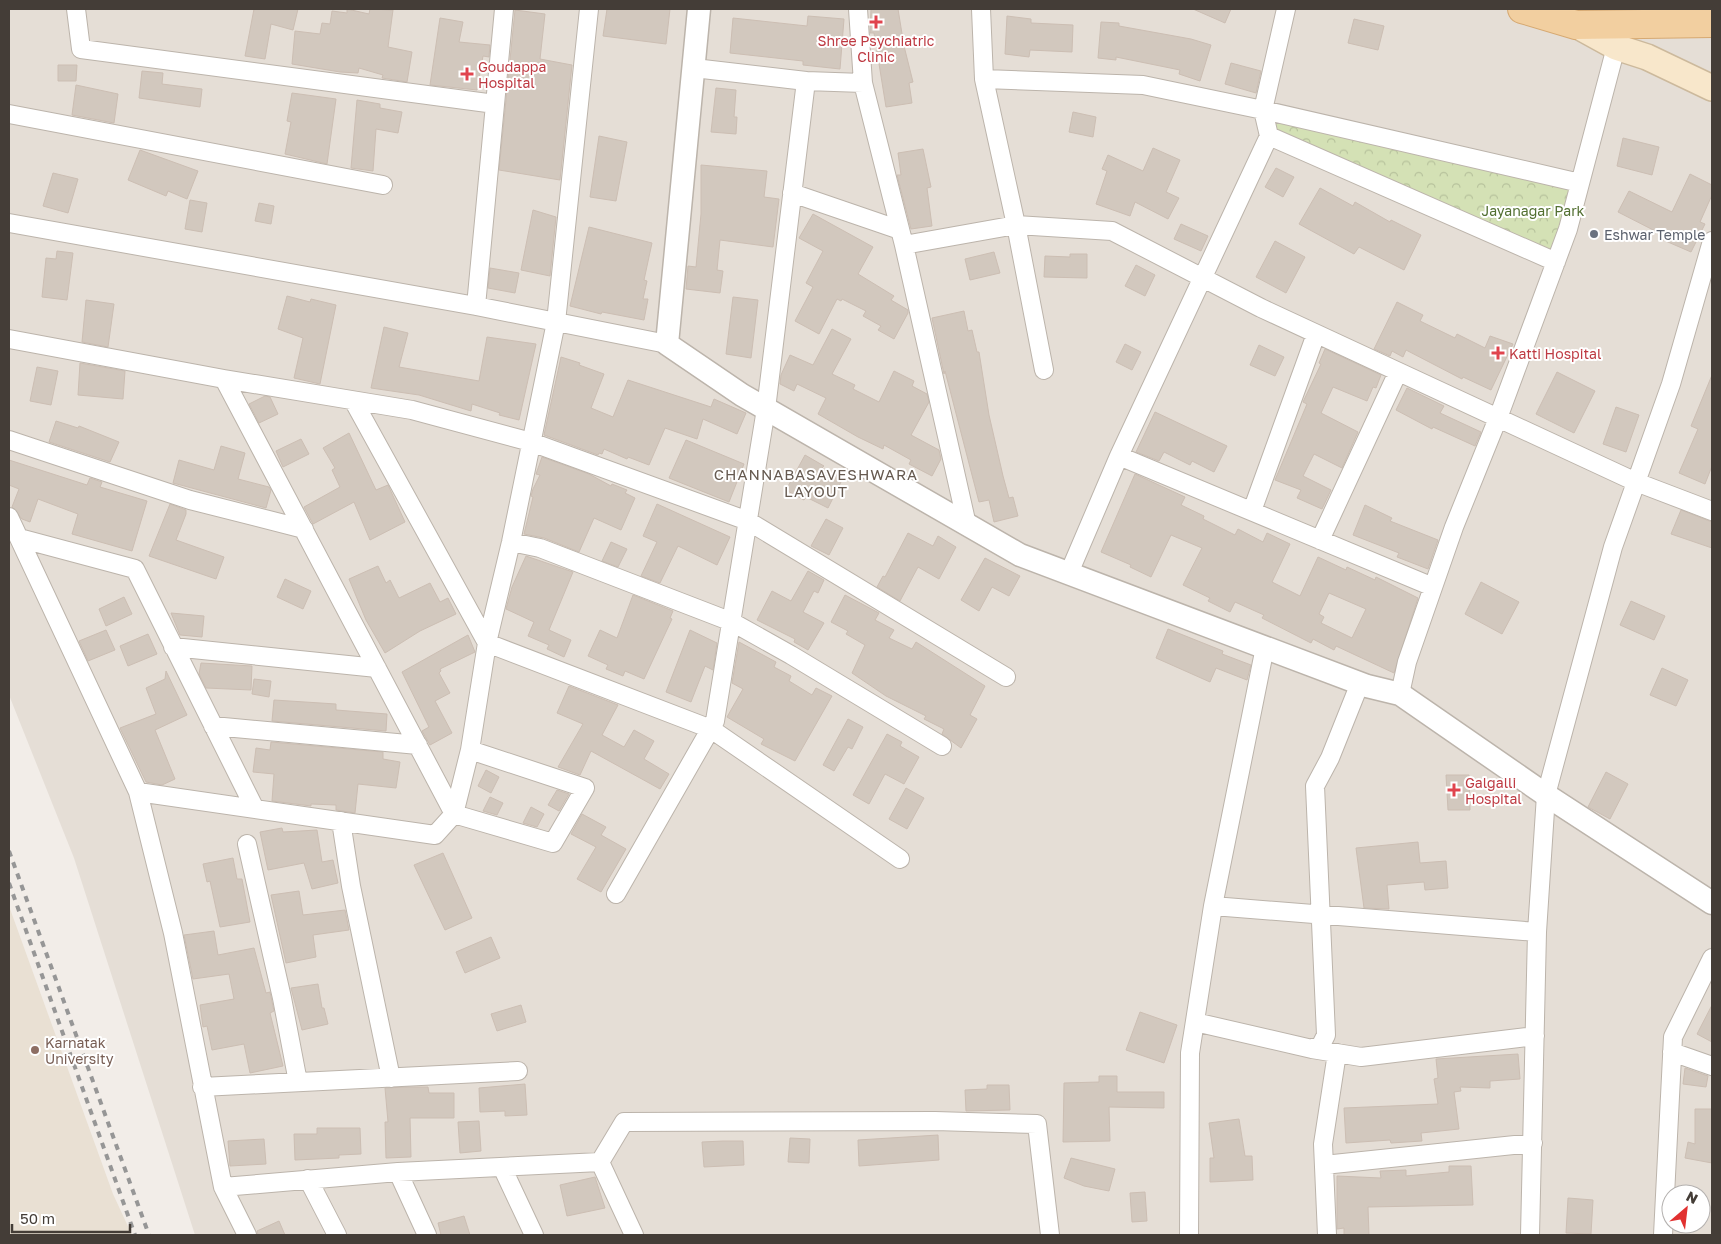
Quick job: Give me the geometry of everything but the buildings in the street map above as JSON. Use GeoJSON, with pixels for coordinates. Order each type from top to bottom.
{"type":"FeatureCollection","features":[{"type":"Feature","properties":{"kind":"main road"},"geometry":{"type":"LineString","coordinates":[[1522,9],[1576,25],[1610,27],[1712,23]]}},
{"type":"Feature","properties":{"kind":"main road"},"geometry":{"type":"LineString","coordinates":[[1610,27],[1647,57],[1712,88]]}},
{"type":"Feature","properties":{"kind":"street"},"geometry":{"type":"LineString","coordinates":[[76,9],[82,50],[495,104]]}},
{"type":"Feature","properties":{"kind":"street"},"geometry":{"type":"LineString","coordinates":[[476,306],[504,9]]}},
{"type":"Feature","properties":{"kind":"street"},"geometry":{"type":"LineString","coordinates":[[138,792],[435,835],[454,814],[470,750],[487,643],[511,542],[556,322],[590,9]]}},
{"type":"Feature","properties":{"kind":"street"},"geometry":{"type":"LineString","coordinates":[[667,344],[699,9]]}},
{"type":"Feature","properties":{"kind":"street"},"geometry":{"type":"LineString","coordinates":[[858,9],[863,83],[902,238],[967,525]]}},
{"type":"Feature","properties":{"kind":"street"},"geometry":{"type":"LineString","coordinates":[[981,9],[984,79],[1016,225],[1044,370]]}},
{"type":"Feature","properties":{"kind":"street"},"geometry":{"type":"LineString","coordinates":[[1068,573],[1201,277],[1269,136],[1263,110],[1286,9]]}},
{"type":"Feature","properties":{"kind":"street"},"geometry":{"type":"LineString","coordinates":[[1400,694],[1407,662],[1433,587],[1568,229],[1580,183],[1610,27]]}},
{"type":"Feature","properties":{"kind":"street"},"geometry":{"type":"LineString","coordinates":[[694,68],[806,81],[863,83]]}},
{"type":"Feature","properties":{"kind":"street"},"geometry":{"type":"LineString","coordinates":[[984,79],[1143,85],[1263,110],[1580,183]]}},
{"type":"Feature","properties":{"kind":"street"},"geometry":{"type":"LineString","coordinates":[[616,894],[715,720],[766,409],[806,81]]}},
{"type":"Feature","properties":{"kind":"street"},"geometry":{"type":"LineString","coordinates":[[9,114],[383,185]]}},
{"type":"Feature","properties":{"kind":"street"},"geometry":{"type":"LineString","coordinates":[[1269,136],[1556,262]]}},
{"type":"Feature","properties":{"kind":"street"},"geometry":{"type":"LineString","coordinates":[[792,193],[902,238],[1016,225],[1112,231],[1316,334],[1636,482],[1712,511]]}},
{"type":"Feature","properties":{"kind":"street"},"geometry":{"type":"LineString","coordinates":[[9,223],[476,306],[667,344],[742,396],[1020,555],[1360,683],[1400,694],[1546,794],[1712,903]]}},
{"type":"Feature","properties":{"kind":"street"},"geometry":{"type":"LineString","coordinates":[[1530,1235],[1537,932],[1546,794],[1613,547],[1671,384],[1709,269],[1712,241]]}},
{"type":"Feature","properties":{"kind":"street"},"geometry":{"type":"LineString","coordinates":[[1252,512],[1316,334]]}},
{"type":"Feature","properties":{"kind":"street"},"geometry":{"type":"LineString","coordinates":[[9,339],[354,402],[412,410],[532,442],[748,522],[1006,677]]}},
{"type":"Feature","properties":{"kind":"street"},"geometry":{"type":"LineString","coordinates":[[1320,540],[1398,372]]}},
{"type":"Feature","properties":{"kind":"street"},"geometry":{"type":"LineString","coordinates":[[224,379],[454,814],[553,843],[585,788],[470,750]]}},
{"type":"Feature","properties":{"kind":"street"},"geometry":{"type":"LineString","coordinates":[[354,402],[487,643],[710,729],[900,859]]}},
{"type":"Feature","properties":{"kind":"street"},"geometry":{"type":"LineString","coordinates":[[9,440],[190,500],[304,529]]}},
{"type":"Feature","properties":{"kind":"street"},"geometry":{"type":"LineString","coordinates":[[1119,456],[1433,587]]}},
{"type":"Feature","properties":{"kind":"street"},"geometry":{"type":"LineString","coordinates":[[9,517],[138,792],[172,933],[223,1187],[247,1235]]}},
{"type":"Feature","properties":{"kind":"street"},"geometry":{"type":"LineString","coordinates":[[19,538],[135,569],[255,809]]}},
{"type":"Feature","properties":{"kind":"street"},"geometry":{"type":"LineString","coordinates":[[511,542],[540,548],[732,622],[791,655],[942,746]]}},
{"type":"Feature","properties":{"kind":"street"},"geometry":{"type":"LineString","coordinates":[[173,647],[377,668]]}},
{"type":"Feature","properties":{"kind":"street"},"geometry":{"type":"LineString","coordinates":[[1189,1235],[1190,1053],[1212,906],[1265,647]]}},
{"type":"Feature","properties":{"kind":"street"},"geometry":{"type":"LineString","coordinates":[[1312,1049],[1321,1045],[1326,1035],[1315,786],[1330,758],[1360,683]]}},
{"type":"Feature","properties":{"kind":"street"},"geometry":{"type":"LineString","coordinates":[[213,726],[418,745]]}},
{"type":"Feature","properties":{"kind":"street"},"geometry":{"type":"LineString","coordinates":[[341,821],[351,886],[391,1078]]}},
{"type":"Feature","properties":{"kind":"street"},"geometry":{"type":"LineString","coordinates":[[247,844],[282,998],[298,1082]]}},
{"type":"Feature","properties":{"kind":"street"},"geometry":{"type":"LineString","coordinates":[[1212,906],[1537,932]]}},
{"type":"Feature","properties":{"kind":"street"},"geometry":{"type":"LineString","coordinates":[[1664,1235],[1673,1037],[1712,958]]}},
{"type":"Feature","properties":{"kind":"street"},"geometry":{"type":"LineString","coordinates":[[1195,1022],[1312,1049],[1361,1057],[1535,1036]]}},
{"type":"Feature","properties":{"kind":"street"},"geometry":{"type":"LineString","coordinates":[[1672,1052],[1712,1066]]}},
{"type":"Feature","properties":{"kind":"street"},"geometry":{"type":"LineString","coordinates":[[1327,1235],[1324,1144],[1337,1053]]}},
{"type":"Feature","properties":{"kind":"street"},"geometry":{"type":"LineString","coordinates":[[202,1087],[518,1072]]}},
{"type":"Feature","properties":{"kind":"street"},"geometry":{"type":"LineString","coordinates":[[600,1162],[624,1122],[935,1121],[1037,1124],[1050,1235]]}},
{"type":"Feature","properties":{"kind":"street"},"geometry":{"type":"LineString","coordinates":[[1324,1165],[1532,1143]]}},
{"type":"Feature","properties":{"kind":"street"},"geometry":{"type":"LineString","coordinates":[[223,1187],[398,1172],[600,1162]]}},
{"type":"Feature","properties":{"kind":"street"},"geometry":{"type":"LineString","coordinates":[[600,1162],[634,1235]]}},
{"type":"Feature","properties":{"kind":"street"},"geometry":{"type":"LineString","coordinates":[[502,1167],[534,1235]]}},
{"type":"Feature","properties":{"kind":"street"},"geometry":{"type":"LineString","coordinates":[[398,1172],[427,1235]]}},
{"type":"Feature","properties":{"kind":"street"},"geometry":{"type":"LineString","coordinates":[[308,1179],[337,1235]]}},
{"type":"Feature","properties":{"kind":"shaded area"},"geometry":{"type":"Polygon","coordinates":[[[9,9],[1712,9],[1712,1235],[195,1235],[74,858],[9,695],[9,9]]]}},
{"type":"Feature","properties":{"kind":"shaded area","name":"Karnatak University"},"geometry":{"type":"Polygon","coordinates":[[[9,906],[113,1194],[132,1235],[9,1235],[9,906]]]}},
{"type":"Feature","properties":{"kind":"green space","name":"Jayanagar Park"},"geometry":{"type":"Polygon","coordinates":[[[1270,115],[1576,186],[1554,255],[1274,134],[1270,115]]]}},
{"type":"Feature","properties":{"kind":"railway"},"geometry":{"type":"LineString","coordinates":[[9,851],[149,1235]]}},
{"type":"Feature","properties":{"kind":"railway"},"geometry":{"type":"LineString","coordinates":[[9,883],[135,1235]]}},
{"type":"Feature","properties":{"kind":"place","name":"Shree Psychiatric Clinic"},"geometry":{"type":"Point","coordinates":[876,22]}},
{"type":"Feature","properties":{"kind":"place","name":"Goudappa Hospital"},"geometry":{"type":"Point","coordinates":[467,74]}},
{"type":"Feature","properties":{"kind":"place","name":"Eshwar Temple"},"geometry":{"type":"Point","coordinates":[1594,234]}},
{"type":"Feature","properties":{"kind":"place","name":"Katti Hospital"},"geometry":{"type":"Point","coordinates":[1498,353]}},
{"type":"Feature","properties":{"kind":"place","name":"Galgalli Hospital"},"geometry":{"type":"Point","coordinates":[1454,790]}},
{"type":"Feature","properties":{"kind":"place","name":"Karnatak University"},"geometry":{"type":"Point","coordinates":[35,1050]}},
{"type":"Feature","properties":{"kind":"district","name":"CHANNABASAVESHWARA LAYOUT"},"geometry":{"type":"Point","coordinates":[816,482]}}]}
